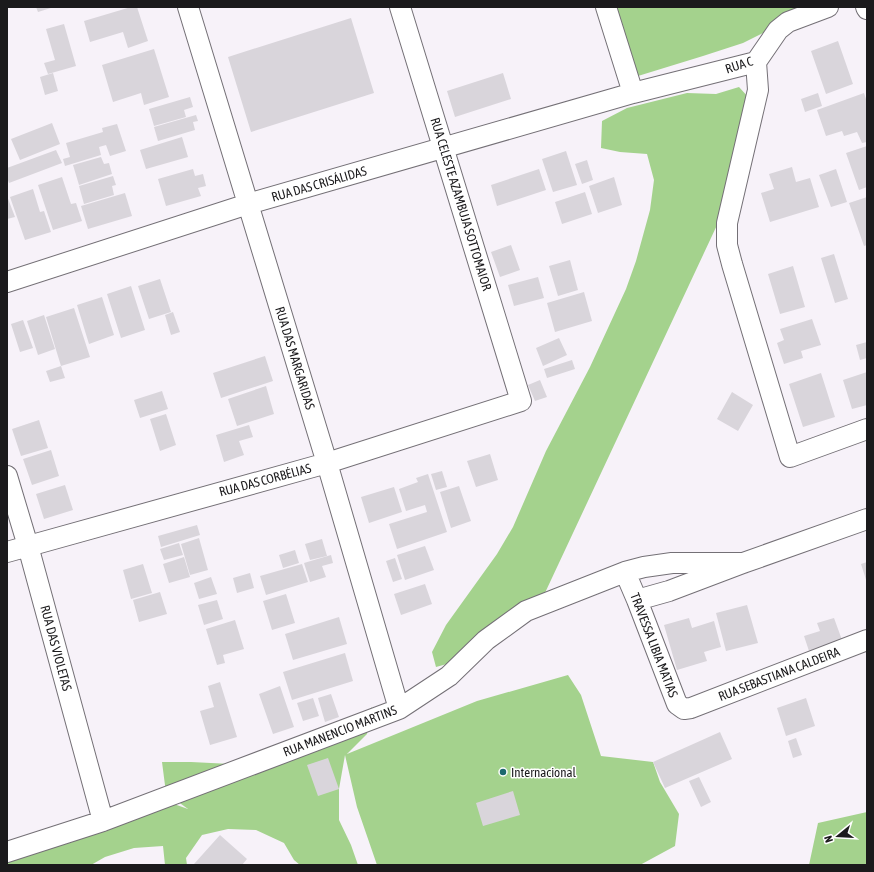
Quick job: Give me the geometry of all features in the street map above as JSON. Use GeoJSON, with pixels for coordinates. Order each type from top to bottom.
{"type":"FeatureCollection","features":[{"type":"Feature","properties":{"kind":"street","name":"RUA DAS MARGARIDAS"},"geometry":{"type":"LineString","coordinates":[[188,7],[327,463],[399,709]]}},
{"type":"Feature","properties":{"kind":"street","name":"RUA CELESTE AZAMBUJA SOTTOMAIOR"},"geometry":{"type":"LineString","coordinates":[[400,7],[521,401]]}},
{"type":"Feature","properties":{"kind":"street"},"geometry":{"type":"LineString","coordinates":[[606,7],[633,93]]}},
{"type":"Feature","properties":{"kind":"street","name":"RUA C"},"geometry":{"type":"LineString","coordinates":[[633,93],[756,62],[778,30],[788,22],[828,7]]}},
{"type":"Feature","properties":{"kind":"street"},"geometry":{"type":"LineString","coordinates":[[756,62],[758,90],[728,223],[727,245],[790,457],[867,429]]}},
{"type":"Feature","properties":{"kind":"street","name":"RUA DAS CRISÁLIDAS"},"geometry":{"type":"LineString","coordinates":[[7,282],[248,204],[633,93]]}},
{"type":"Feature","properties":{"kind":"street","name":"RUA DAS CORBÉLIAS"},"geometry":{"type":"LineString","coordinates":[[7,552],[327,463],[521,401]]}},
{"type":"Feature","properties":{"kind":"street","name":"RUA DAS VIOLETAS"},"geometry":{"type":"LineString","coordinates":[[7,476],[28,546],[103,821]]}},
{"type":"Feature","properties":{"kind":"street","name":"RUA MANENCIO MARTINS"},"geometry":{"type":"LineString","coordinates":[[637,600],[669,591],[867,519]]}},
{"type":"Feature","properties":{"kind":"street","name":"RUA MANENCIO MARTINS"},"geometry":{"type":"LineString","coordinates":[[7,852],[103,821],[399,709],[449,676],[486,640],[526,611],[625,572],[644,567],[672,563],[743,563]]}},
{"type":"Feature","properties":{"kind":"street","name":"TRAVESSA LIBIA MATIAS"},"geometry":{"type":"LineString","coordinates":[[625,572],[677,704],[684,709],[691,708]]}},
{"type":"Feature","properties":{"kind":"street","name":"RUA SEBASTIANA CALDEIRA"},"geometry":{"type":"LineString","coordinates":[[691,708],[867,640]]}},
{"type":"Feature","properties":{"kind":"green space"},"geometry":{"type":"Polygon","coordinates":[[[616,7],[802,7],[765,32],[743,43],[638,76],[616,7]]]}},
{"type":"Feature","properties":{"kind":"green space"},"geometry":{"type":"Polygon","coordinates":[[[739,87],[750,99],[718,223],[544,595],[454,662],[436,667],[432,652],[446,625],[497,554],[513,527],[546,451],[590,367],[626,289],[636,261],[650,210],[654,180],[647,154],[620,152],[601,148],[602,121],[627,108],[687,93],[716,94],[739,87]]]}},
{"type":"Feature","properties":{"kind":"green space","name":"Internacional"},"geometry":{"type":"Polygon","coordinates":[[[568,675],[581,695],[601,756],[653,762],[660,782],[679,814],[675,846],[640,865],[377,865],[357,807],[345,755],[339,789],[339,820],[351,845],[358,865],[300,865],[294,860],[284,843],[256,830],[228,829],[202,835],[186,858],[187,865],[165,865],[163,846],[134,848],[105,857],[91,865],[7,865],[7,853],[103,818],[126,801],[154,797],[188,809],[166,793],[162,762],[251,765],[304,743],[331,746],[353,728],[372,707],[367,734],[347,754],[477,701],[568,675]]]}},
{"type":"Feature","properties":{"kind":"green space"},"geometry":{"type":"Polygon","coordinates":[[[867,812],[867,865],[809,865],[818,823],[867,812]]]}},
{"type":"Feature","properties":{"kind":"building"},"geometry":{"type":"Polygon","coordinates":[[[36,7],[54,7],[38,12],[36,7]]]}},
{"type":"Feature","properties":{"kind":"building"},"geometry":{"type":"Polygon","coordinates":[[[131,7],[137,7],[148,41],[128,48],[123,32],[90,42],[84,21],[131,7]]]}},
{"type":"Feature","properties":{"kind":"building"},"geometry":{"type":"Polygon","coordinates":[[[351,18],[374,93],[251,132],[228,57],[351,18]]]}},
{"type":"Feature","properties":{"kind":"building"},"geometry":{"type":"Polygon","coordinates":[[[64,24],[76,66],[48,74],[44,63],[55,60],[46,29],[64,24]]]}},
{"type":"Feature","properties":{"kind":"building"},"geometry":{"type":"Polygon","coordinates":[[[838,41],[853,84],[826,94],[811,51],[838,41]]]}},
{"type":"Feature","properties":{"kind":"building"},"geometry":{"type":"Polygon","coordinates":[[[154,49],[169,97],[144,105],[141,93],[113,102],[102,65],[154,49]]]}},
{"type":"Feature","properties":{"kind":"building"},"geometry":{"type":"Polygon","coordinates":[[[53,73],[58,91],[45,95],[40,77],[53,73]]]}},
{"type":"Feature","properties":{"kind":"building"},"geometry":{"type":"Polygon","coordinates":[[[503,73],[511,99],[455,117],[447,91],[503,73]]]}},
{"type":"Feature","properties":{"kind":"building"},"geometry":{"type":"Polygon","coordinates":[[[818,93],[822,106],[805,112],[801,99],[818,93]]]}},
{"type":"Feature","properties":{"kind":"building"},"geometry":{"type":"Polygon","coordinates":[[[864,93],[867,102],[867,142],[862,143],[857,132],[844,136],[842,131],[826,136],[817,110],[864,93]]]}},
{"type":"Feature","properties":{"kind":"building"},"geometry":{"type":"Polygon","coordinates":[[[190,97],[193,107],[184,110],[186,117],[154,126],[149,109],[190,97]]]}},
{"type":"Feature","properties":{"kind":"building"},"geometry":{"type":"Polygon","coordinates":[[[196,115],[198,121],[193,122],[195,130],[158,141],[154,127],[196,115]]]}},
{"type":"Feature","properties":{"kind":"building"},"geometry":{"type":"Polygon","coordinates":[[[52,123],[60,144],[20,160],[11,139],[52,123]]]}},
{"type":"Feature","properties":{"kind":"building"},"geometry":{"type":"Polygon","coordinates":[[[117,124],[126,151],[110,156],[106,145],[99,147],[101,155],[65,166],[63,159],[70,157],[66,143],[103,132],[102,128],[117,124]]]}},
{"type":"Feature","properties":{"kind":"building"},"geometry":{"type":"Polygon","coordinates":[[[182,137],[188,157],[146,169],[140,150],[182,137]]]}},
{"type":"Feature","properties":{"kind":"building"},"geometry":{"type":"Polygon","coordinates":[[[867,146],[867,187],[859,190],[846,153],[867,146]]]}},
{"type":"Feature","properties":{"kind":"building"},"geometry":{"type":"Polygon","coordinates":[[[56,150],[62,163],[9,183],[7,178],[7,168],[56,150]]]}},
{"type":"Feature","properties":{"kind":"building"},"geometry":{"type":"Polygon","coordinates":[[[566,151],[577,185],[553,192],[542,159],[566,151]]]}},
{"type":"Feature","properties":{"kind":"building"},"geometry":{"type":"Polygon","coordinates":[[[101,157],[104,164],[109,163],[112,174],[79,185],[73,165],[101,157]]]}},
{"type":"Feature","properties":{"kind":"building"},"geometry":{"type":"Polygon","coordinates":[[[587,160],[593,180],[582,184],[575,164],[587,160]]]}},
{"type":"Feature","properties":{"kind":"building"},"geometry":{"type":"Polygon","coordinates":[[[792,167],[796,182],[810,178],[819,207],[770,222],[761,193],[774,189],[769,174],[792,167]]]}},
{"type":"Feature","properties":{"kind":"building"},"geometry":{"type":"Polygon","coordinates":[[[193,169],[195,176],[203,174],[206,186],[198,188],[201,196],[166,206],[158,179],[193,169]]]}},
{"type":"Feature","properties":{"kind":"building"},"geometry":{"type":"Polygon","coordinates":[[[539,169],[546,190],[497,206],[491,185],[539,169]]]}},
{"type":"Feature","properties":{"kind":"building"},"geometry":{"type":"Polygon","coordinates":[[[836,169],[847,202],[831,207],[819,175],[836,169]]]}},
{"type":"Feature","properties":{"kind":"building"},"geometry":{"type":"Polygon","coordinates":[[[113,176],[116,185],[112,186],[114,195],[84,204],[79,186],[113,176]]]}},
{"type":"Feature","properties":{"kind":"building"},"geometry":{"type":"Polygon","coordinates":[[[62,177],[71,204],[76,203],[82,221],[53,230],[38,185],[62,177]]]}},
{"type":"Feature","properties":{"kind":"building"},"geometry":{"type":"Polygon","coordinates":[[[614,177],[622,205],[598,213],[589,186],[614,177]]]}},
{"type":"Feature","properties":{"kind":"building"},"geometry":{"type":"Polygon","coordinates":[[[33,189],[40,212],[44,211],[51,232],[25,240],[10,197],[33,189]]]}},
{"type":"Feature","properties":{"kind":"building"},"geometry":{"type":"Polygon","coordinates":[[[585,192],[592,214],[562,224],[555,202],[585,192]]]}},
{"type":"Feature","properties":{"kind":"building"},"geometry":{"type":"Polygon","coordinates":[[[125,193],[132,216],[88,229],[81,206],[125,193]]]}},
{"type":"Feature","properties":{"kind":"building"},"geometry":{"type":"Polygon","coordinates":[[[7,196],[15,217],[7,219],[7,196]]]}},
{"type":"Feature","properties":{"kind":"building"},"geometry":{"type":"Polygon","coordinates":[[[867,197],[867,245],[864,246],[849,203],[867,197]]]}},
{"type":"Feature","properties":{"kind":"building"},"geometry":{"type":"Polygon","coordinates":[[[511,245],[520,270],[500,277],[491,252],[511,245]]]}},
{"type":"Feature","properties":{"kind":"building"},"geometry":{"type":"Polygon","coordinates":[[[834,254],[848,299],[835,303],[821,258],[834,254]]]}},
{"type":"Feature","properties":{"kind":"building"},"geometry":{"type":"Polygon","coordinates":[[[570,260],[578,290],[558,296],[549,266],[570,260]]]}},
{"type":"Feature","properties":{"kind":"building"},"geometry":{"type":"Polygon","coordinates":[[[793,266],[805,307],[780,314],[768,274],[793,266]]]}},
{"type":"Feature","properties":{"kind":"building"},"geometry":{"type":"Polygon","coordinates":[[[538,277],[544,298],[514,306],[508,285],[538,277]]]}},
{"type":"Feature","properties":{"kind":"building"},"geometry":{"type":"Polygon","coordinates":[[[160,279],[171,312],[149,319],[138,286],[160,279]]]}},
{"type":"Feature","properties":{"kind":"building"},"geometry":{"type":"Polygon","coordinates":[[[131,286],[145,330],[121,338],[107,294],[131,286]]]}},
{"type":"Feature","properties":{"kind":"building"},"geometry":{"type":"Polygon","coordinates":[[[584,292],[592,321],[555,332],[547,303],[584,292]]]}},
{"type":"Feature","properties":{"kind":"building"},"geometry":{"type":"Polygon","coordinates":[[[102,297],[114,335],[89,344],[77,305],[102,297]]]}},
{"type":"Feature","properties":{"kind":"building"},"geometry":{"type":"Polygon","coordinates":[[[74,308],[90,357],[61,366],[46,317],[74,308]]]}},
{"type":"Feature","properties":{"kind":"building"},"geometry":{"type":"Polygon","coordinates":[[[173,312],[180,332],[171,335],[165,315],[173,312]]]}},
{"type":"Feature","properties":{"kind":"building"},"geometry":{"type":"Polygon","coordinates":[[[44,315],[55,349],[38,355],[27,321],[44,315]]]}},
{"type":"Feature","properties":{"kind":"building"},"geometry":{"type":"Polygon","coordinates":[[[812,319],[821,345],[801,351],[803,358],[784,364],[777,343],[784,340],[780,329],[812,319]]]}},
{"type":"Feature","properties":{"kind":"building"},"geometry":{"type":"Polygon","coordinates":[[[23,320],[33,348],[20,352],[11,324],[23,320]]]}},
{"type":"Feature","properties":{"kind":"building"},"geometry":{"type":"Polygon","coordinates":[[[559,338],[567,355],[543,366],[536,348],[559,338]]]}},
{"type":"Feature","properties":{"kind":"building"},"geometry":{"type":"Polygon","coordinates":[[[867,342],[867,358],[860,360],[856,345],[867,342]]]}},
{"type":"Feature","properties":{"kind":"building"},"geometry":{"type":"Polygon","coordinates":[[[265,356],[273,381],[221,398],[213,373],[265,356]]]}},
{"type":"Feature","properties":{"kind":"building"},"geometry":{"type":"Polygon","coordinates":[[[572,360],[575,369],[547,378],[544,369],[572,360]]]}},
{"type":"Feature","properties":{"kind":"building"},"geometry":{"type":"Polygon","coordinates":[[[61,366],[65,378],[50,382],[46,371],[61,366]]]}},
{"type":"Feature","properties":{"kind":"building"},"geometry":{"type":"Polygon","coordinates":[[[867,372],[867,405],[852,409],[843,380],[867,372]]]}},
{"type":"Feature","properties":{"kind":"building"},"geometry":{"type":"Polygon","coordinates":[[[821,373],[835,417],[803,427],[789,384],[821,373]]]}},
{"type":"Feature","properties":{"kind":"building"},"geometry":{"type":"Polygon","coordinates":[[[540,380],[547,397],[535,401],[528,385],[540,380]]]}},
{"type":"Feature","properties":{"kind":"building"},"geometry":{"type":"Polygon","coordinates":[[[266,386],[274,414],[237,426],[228,399],[266,386]]]}},
{"type":"Feature","properties":{"kind":"building"},"geometry":{"type":"Polygon","coordinates":[[[162,391],[168,409],[140,418],[134,400],[162,391]]]}},
{"type":"Feature","properties":{"kind":"building"},"geometry":{"type":"Polygon","coordinates":[[[732,392],[753,405],[738,431],[717,419],[732,392]]]}},
{"type":"Feature","properties":{"kind":"building"},"geometry":{"type":"Polygon","coordinates":[[[166,414],[176,445],[160,451],[150,419],[166,414]]]}},
{"type":"Feature","properties":{"kind":"building"},"geometry":{"type":"Polygon","coordinates":[[[39,420],[48,448],[21,456],[12,429],[39,420]]]}},
{"type":"Feature","properties":{"kind":"building"},"geometry":{"type":"Polygon","coordinates":[[[249,425],[253,437],[239,441],[244,455],[224,462],[216,435],[249,425]]]}},
{"type":"Feature","properties":{"kind":"building"},"geometry":{"type":"Polygon","coordinates":[[[51,450],[59,476],[32,485],[23,459],[51,450]]]}},
{"type":"Feature","properties":{"kind":"building"},"geometry":{"type":"Polygon","coordinates":[[[490,454],[498,480],[476,487],[467,461],[490,454]]]}},
{"type":"Feature","properties":{"kind":"building"},"geometry":{"type":"Polygon","coordinates":[[[442,471],[447,487],[436,490],[431,474],[442,471]]]}},
{"type":"Feature","properties":{"kind":"building"},"geometry":{"type":"Polygon","coordinates":[[[428,474],[447,532],[397,549],[389,524],[427,512],[425,505],[406,511],[399,489],[418,482],[416,478],[428,474]]]}},
{"type":"Feature","properties":{"kind":"building"},"geometry":{"type":"Polygon","coordinates":[[[65,485],[73,510],[44,519],[36,494],[65,485]]]}},
{"type":"Feature","properties":{"kind":"building"},"geometry":{"type":"Polygon","coordinates":[[[459,486],[471,521],[451,528],[440,492],[459,486]]]}},
{"type":"Feature","properties":{"kind":"building"},"geometry":{"type":"Polygon","coordinates":[[[394,487],[402,512],[369,523],[361,497],[394,487]]]}},
{"type":"Feature","properties":{"kind":"building"},"geometry":{"type":"Polygon","coordinates":[[[197,525],[200,535],[161,547],[158,536],[197,525]]]}},
{"type":"Feature","properties":{"kind":"building"},"geometry":{"type":"Polygon","coordinates":[[[199,538],[208,570],[190,575],[181,544],[199,538]]]}},
{"type":"Feature","properties":{"kind":"building"},"geometry":{"type":"Polygon","coordinates":[[[322,539],[327,556],[310,560],[305,544],[322,539]]]}},
{"type":"Feature","properties":{"kind":"building"},"geometry":{"type":"Polygon","coordinates":[[[179,543],[183,555],[164,560],[160,549],[179,543]]]}},
{"type":"Feature","properties":{"kind":"building"},"geometry":{"type":"Polygon","coordinates":[[[425,546],[434,570],[405,580],[397,555],[425,546]]]}},
{"type":"Feature","properties":{"kind":"building"},"geometry":{"type":"Polygon","coordinates":[[[295,550],[299,563],[283,568],[279,555],[295,550]]]}},
{"type":"Feature","properties":{"kind":"building"},"geometry":{"type":"Polygon","coordinates":[[[331,555],[333,563],[322,566],[326,577],[310,582],[304,563],[331,555]]]}},
{"type":"Feature","properties":{"kind":"building"},"geometry":{"type":"Polygon","coordinates":[[[184,557],[190,577],[169,583],[163,564],[184,557]]]}},
{"type":"Feature","properties":{"kind":"building"},"geometry":{"type":"Polygon","coordinates":[[[395,558],[402,579],[393,582],[386,561],[395,558]]]}},
{"type":"Feature","properties":{"kind":"building"},"geometry":{"type":"Polygon","coordinates":[[[867,562],[867,583],[861,564],[867,562]]]}},
{"type":"Feature","properties":{"kind":"building"},"geometry":{"type":"Polygon","coordinates":[[[143,564],[152,593],[131,599],[123,570],[143,564]]]}},
{"type":"Feature","properties":{"kind":"building"},"geometry":{"type":"Polygon","coordinates":[[[302,564],[308,582],[266,595],[260,576],[302,564]]]}},
{"type":"Feature","properties":{"kind":"building"},"geometry":{"type":"Polygon","coordinates":[[[250,573],[254,588],[237,593],[233,578],[250,573]]]}},
{"type":"Feature","properties":{"kind":"building"},"geometry":{"type":"Polygon","coordinates":[[[211,577],[217,594],[199,599],[194,583],[211,577]]]}},
{"type":"Feature","properties":{"kind":"building"},"geometry":{"type":"Polygon","coordinates":[[[425,584],[432,604],[401,615],[394,594],[425,584]]]}},
{"type":"Feature","properties":{"kind":"building"},"geometry":{"type":"Polygon","coordinates":[[[160,592],[167,614],[139,622],[133,600],[160,592]]]}},
{"type":"Feature","properties":{"kind":"building"},"geometry":{"type":"Polygon","coordinates":[[[286,594],[295,623],[272,630],[263,601],[286,594]]]}},
{"type":"Feature","properties":{"kind":"building"},"geometry":{"type":"Polygon","coordinates":[[[217,600],[223,619],[204,625],[198,605],[217,600]]]}},
{"type":"Feature","properties":{"kind":"building"},"geometry":{"type":"Polygon","coordinates":[[[747,605],[758,643],[726,651],[716,613],[747,605]]]}},
{"type":"Feature","properties":{"kind":"building"},"geometry":{"type":"Polygon","coordinates":[[[339,617],[347,644],[293,660],[285,634],[339,617]]]}},
{"type":"Feature","properties":{"kind":"building"},"geometry":{"type":"Polygon","coordinates":[[[689,618],[692,628],[714,621],[721,647],[704,652],[707,661],[677,670],[664,625],[689,618]]]}},
{"type":"Feature","properties":{"kind":"building"},"geometry":{"type":"Polygon","coordinates":[[[834,618],[842,640],[809,651],[804,636],[820,631],[817,623],[834,618]]]}},
{"type":"Feature","properties":{"kind":"building"},"geometry":{"type":"Polygon","coordinates":[[[235,620],[244,649],[223,655],[225,663],[217,665],[206,629],[235,620]]]}},
{"type":"Feature","properties":{"kind":"building"},"geometry":{"type":"Polygon","coordinates":[[[345,653],[353,681],[292,700],[283,672],[345,653]]]}},
{"type":"Feature","properties":{"kind":"building"},"geometry":{"type":"Polygon","coordinates":[[[220,682],[237,737],[210,745],[200,711],[214,707],[208,686],[220,682]]]}},
{"type":"Feature","properties":{"kind":"building"},"geometry":{"type":"Polygon","coordinates":[[[280,686],[294,727],[273,734],[259,694],[280,686]]]}},
{"type":"Feature","properties":{"kind":"building"},"geometry":{"type":"Polygon","coordinates":[[[331,694],[339,717],[325,722],[318,698],[331,694]]]}},
{"type":"Feature","properties":{"kind":"building"},"geometry":{"type":"Polygon","coordinates":[[[313,698],[319,716],[303,721],[297,703],[313,698]]]}},
{"type":"Feature","properties":{"kind":"building"},"geometry":{"type":"Polygon","coordinates":[[[806,698],[815,726],[786,736],[777,708],[806,698]]]}},
{"type":"Feature","properties":{"kind":"building"},"geometry":{"type":"Polygon","coordinates":[[[720,732],[732,759],[665,788],[653,762],[720,732]]]}},
{"type":"Feature","properties":{"kind":"building"},"geometry":{"type":"Polygon","coordinates":[[[796,738],[802,755],[793,758],[788,741],[796,738]]]}},
{"type":"Feature","properties":{"kind":"building"},"geometry":{"type":"Polygon","coordinates":[[[328,758],[339,789],[318,796],[307,765],[328,758]]]}},
{"type":"Feature","properties":{"kind":"building"},"geometry":{"type":"Polygon","coordinates":[[[699,777],[711,802],[701,807],[689,781],[699,777]]]}},
{"type":"Feature","properties":{"kind":"building"},"geometry":{"type":"Polygon","coordinates":[[[513,791],[520,815],[483,826],[476,803],[513,791]]]}},
{"type":"Feature","properties":{"kind":"building"},"geometry":{"type":"Polygon","coordinates":[[[220,835],[247,859],[242,865],[194,864],[220,835]]]}},
{"type":"Feature","properties":{"kind":"place","name":"Internacional"},"geometry":{"type":"Point","coordinates":[503,772]}}]}
